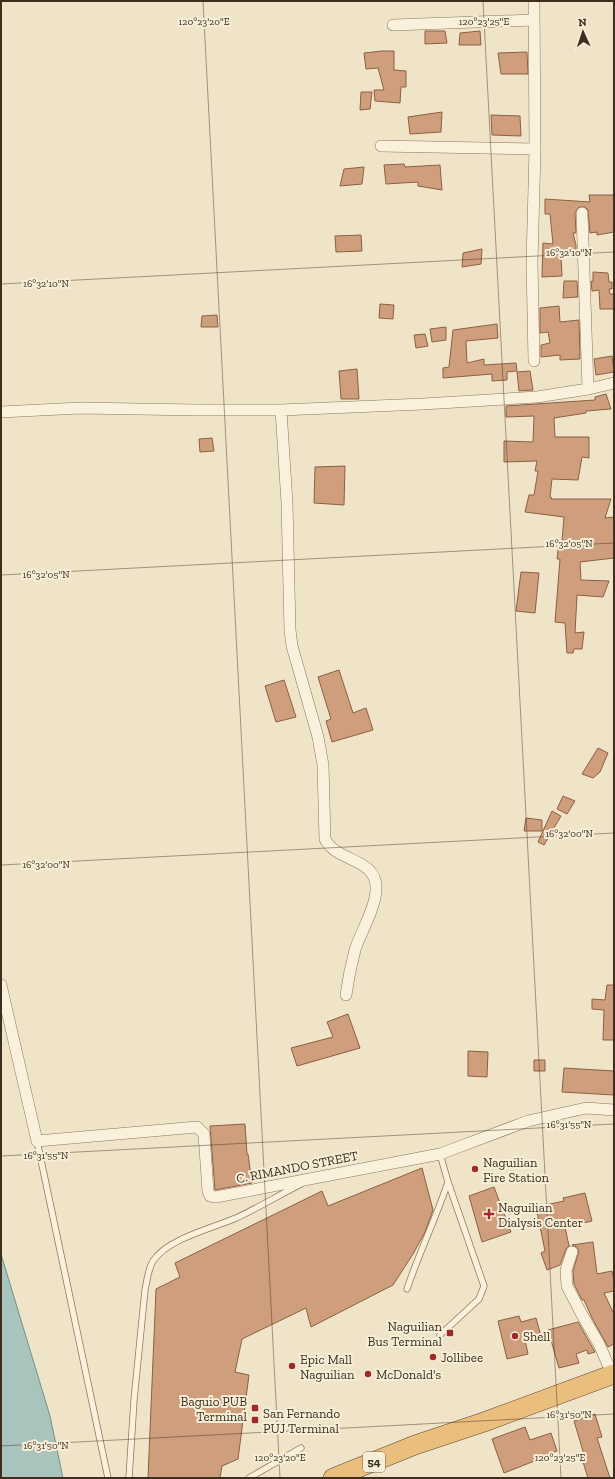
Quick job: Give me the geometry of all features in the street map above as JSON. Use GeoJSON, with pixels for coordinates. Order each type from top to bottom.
{"type":"FeatureCollection","features":[{"type":"Feature","properties":{"kind":"highway","name":"54"},"geometry":{"type":"LineString","coordinates":[[333,1478],[421,1443],[484,1422],[613,1374]]}},
{"type":"Feature","properties":{"kind":"street"},"geometry":{"type":"LineString","coordinates":[[534,1],[535,149],[532,263],[534,361]]}},
{"type":"Feature","properties":{"kind":"street"},"geometry":{"type":"LineString","coordinates":[[393,25],[534,20]]}},
{"type":"Feature","properties":{"kind":"street"},"geometry":{"type":"LineString","coordinates":[[381,146],[535,149]]}},
{"type":"Feature","properties":{"kind":"street"},"geometry":{"type":"LineString","coordinates":[[582,213],[588,389]]}},
{"type":"Feature","properties":{"kind":"street"},"geometry":{"type":"LineString","coordinates":[[1,412],[80,408],[281,410],[423,404],[516,399],[614,384]]}},
{"type":"Feature","properties":{"kind":"street"},"geometry":{"type":"LineString","coordinates":[[281,410],[287,503],[290,630],[292,646],[318,737],[322,758],[324,839],[331,847],[369,870],[374,877],[376,884],[375,898],[355,949],[346,995]]}},
{"type":"Feature","properties":{"kind":"street"},"geometry":{"type":"LineString","coordinates":[[1,985],[37,1141]]}},
{"type":"Feature","properties":{"kind":"street","name":"C. RIMANDO STREET"},"geometry":{"type":"LineString","coordinates":[[37,1141],[197,1127],[204,1134],[208,1191],[210,1196],[216,1197],[440,1154],[528,1121],[586,1108],[614,1110]]}},
{"type":"Feature","properties":{"kind":"street"},"geometry":{"type":"LineString","coordinates":[[572,1252],[566,1270],[567,1286],[599,1344],[613,1374]]}},
{"type":"Feature","properties":{"kind":"lane"},"geometry":{"type":"LineString","coordinates":[[37,1141],[108,1478]]}},
{"type":"Feature","properties":{"kind":"lane"},"geometry":{"type":"LineString","coordinates":[[440,1154],[448,1182],[484,1286],[479,1299],[440,1335]]}},
{"type":"Feature","properties":{"kind":"lane"},"geometry":{"type":"LineString","coordinates":[[129,1478],[134,1400],[145,1290],[148,1272],[153,1261],[165,1249],[176,1242],[236,1218],[310,1179]]}},
{"type":"Feature","properties":{"kind":"lane"},"geometry":{"type":"LineString","coordinates":[[407,1289],[415,1265],[438,1212],[448,1182]]}},
{"type":"Feature","properties":{"kind":"lane"},"geometry":{"type":"LineString","coordinates":[[249,1478],[301,1448]]}},
{"type":"Feature","properties":{"kind":"water"},"geometry":{"type":"Polygon","coordinates":[[[1,1254],[50,1416],[63,1478],[1,1478],[1,1254]]]}},
{"type":"Feature","properties":{"kind":"building"},"geometry":{"type":"Polygon","coordinates":[[[425,31],[445,31],[447,43],[425,44],[425,31]]]}},
{"type":"Feature","properties":{"kind":"building"},"geometry":{"type":"Polygon","coordinates":[[[480,31],[481,45],[459,45],[460,33],[480,31]]]}},
{"type":"Feature","properties":{"kind":"building"},"geometry":{"type":"Polygon","coordinates":[[[394,51],[394,70],[406,71],[406,87],[401,87],[400,103],[375,101],[374,90],[384,90],[378,68],[366,69],[364,53],[394,51]]]}},
{"type":"Feature","properties":{"kind":"building"},"geometry":{"type":"Polygon","coordinates":[[[527,52],[528,74],[501,74],[498,53],[527,52]]]}},
{"type":"Feature","properties":{"kind":"building"},"geometry":{"type":"Polygon","coordinates":[[[361,92],[372,92],[370,109],[360,110],[361,92]]]}},
{"type":"Feature","properties":{"kind":"building"},"geometry":{"type":"Polygon","coordinates":[[[442,112],[441,132],[410,134],[408,117],[442,112]]]}},
{"type":"Feature","properties":{"kind":"building"},"geometry":{"type":"Polygon","coordinates":[[[491,115],[520,116],[521,136],[492,135],[491,115]]]}},
{"type":"Feature","properties":{"kind":"building"},"geometry":{"type":"Polygon","coordinates":[[[404,164],[405,167],[440,165],[442,190],[418,186],[418,182],[386,184],[384,165],[404,164]]]}},
{"type":"Feature","properties":{"kind":"building"},"geometry":{"type":"Polygon","coordinates":[[[364,167],[362,184],[340,186],[344,169],[364,167]]]}},
{"type":"Feature","properties":{"kind":"building"},"geometry":{"type":"Polygon","coordinates":[[[589,195],[614,195],[614,232],[597,235],[597,232],[590,233],[588,210],[585,207],[579,207],[575,213],[576,233],[573,233],[576,245],[576,255],[561,257],[562,276],[542,277],[543,243],[553,244],[550,214],[545,214],[545,199],[590,202],[589,195]]]}},
{"type":"Feature","properties":{"kind":"building"},"geometry":{"type":"Polygon","coordinates":[[[361,235],[362,251],[336,252],[335,236],[361,235]]]}},
{"type":"Feature","properties":{"kind":"building"},"geometry":{"type":"Polygon","coordinates":[[[482,249],[481,264],[462,267],[463,253],[482,249]]]}},
{"type":"Feature","properties":{"kind":"building"},"geometry":{"type":"Polygon","coordinates":[[[593,272],[608,273],[609,282],[612,282],[612,289],[609,289],[610,294],[614,294],[614,309],[600,309],[599,290],[592,291],[591,281],[593,282],[593,272]]]}},
{"type":"Feature","properties":{"kind":"building"},"geometry":{"type":"Polygon","coordinates":[[[564,281],[577,281],[578,297],[563,298],[564,281]]]}},
{"type":"Feature","properties":{"kind":"building"},"geometry":{"type":"Polygon","coordinates":[[[380,304],[394,305],[393,319],[379,318],[380,304]]]}},
{"type":"Feature","properties":{"kind":"building"},"geometry":{"type":"Polygon","coordinates":[[[559,306],[560,322],[579,320],[580,359],[560,360],[560,355],[541,357],[541,345],[550,343],[548,332],[540,333],[540,308],[559,306]]]}},
{"type":"Feature","properties":{"kind":"building"},"geometry":{"type":"Polygon","coordinates":[[[217,315],[218,327],[201,327],[202,316],[217,315]]]}},
{"type":"Feature","properties":{"kind":"building"},"geometry":{"type":"Polygon","coordinates":[[[497,324],[498,338],[466,341],[467,363],[484,359],[484,365],[516,363],[517,371],[507,372],[507,380],[492,381],[492,374],[443,378],[443,368],[449,367],[453,330],[497,324]]]}},
{"type":"Feature","properties":{"kind":"building"},"geometry":{"type":"Polygon","coordinates":[[[446,327],[446,340],[432,342],[430,329],[446,327]]]}},
{"type":"Feature","properties":{"kind":"building"},"geometry":{"type":"Polygon","coordinates":[[[425,334],[428,346],[416,348],[414,335],[425,334]]]}},
{"type":"Feature","properties":{"kind":"building"},"geometry":{"type":"Polygon","coordinates":[[[612,356],[614,372],[596,375],[594,359],[612,356]]]}},
{"type":"Feature","properties":{"kind":"building"},"geometry":{"type":"Polygon","coordinates":[[[357,369],[359,399],[341,399],[339,371],[357,369]]]}},
{"type":"Feature","properties":{"kind":"building"},"geometry":{"type":"Polygon","coordinates":[[[530,371],[533,390],[519,391],[517,372],[530,371]]]}},
{"type":"Feature","properties":{"kind":"building"},"geometry":{"type":"Polygon","coordinates":[[[606,394],[611,409],[586,411],[586,413],[554,418],[555,437],[589,437],[589,458],[582,457],[578,480],[552,479],[551,499],[611,499],[605,518],[614,517],[614,558],[580,562],[581,580],[609,581],[603,597],[577,595],[575,633],[584,632],[582,649],[574,649],[573,653],[567,653],[565,623],[555,622],[560,559],[557,559],[559,541],[562,541],[564,517],[525,512],[529,495],[534,495],[538,471],[535,471],[537,461],[504,462],[504,441],[533,442],[534,416],[506,417],[506,406],[595,400],[595,397],[606,394]]]}},
{"type":"Feature","properties":{"kind":"building"},"geometry":{"type":"Polygon","coordinates":[[[212,438],[214,451],[200,452],[199,439],[212,438]]]}},
{"type":"Feature","properties":{"kind":"building"},"geometry":{"type":"Polygon","coordinates":[[[345,466],[344,505],[314,503],[315,467],[345,466]]]}},
{"type":"Feature","properties":{"kind":"building"},"geometry":{"type":"Polygon","coordinates":[[[521,572],[539,573],[535,613],[516,611],[521,572]]]}},
{"type":"Feature","properties":{"kind":"building"},"geometry":{"type":"Polygon","coordinates":[[[339,670],[353,713],[366,708],[373,730],[332,742],[326,721],[331,719],[318,677],[339,670]]]}},
{"type":"Feature","properties":{"kind":"building"},"geometry":{"type":"Polygon","coordinates":[[[284,680],[296,717],[276,722],[265,686],[284,680]]]}},
{"type":"Feature","properties":{"kind":"building"},"geometry":{"type":"Polygon","coordinates":[[[598,748],[608,753],[600,772],[593,778],[582,774],[598,748]]]}},
{"type":"Feature","properties":{"kind":"building"},"geometry":{"type":"Polygon","coordinates":[[[563,796],[575,801],[567,814],[557,809],[563,796]]]}},
{"type":"Feature","properties":{"kind":"building"},"geometry":{"type":"Polygon","coordinates":[[[552,811],[561,816],[544,845],[538,842],[552,811]]]}},
{"type":"Feature","properties":{"kind":"building"},"geometry":{"type":"Polygon","coordinates":[[[526,818],[542,820],[542,831],[524,831],[526,818]]]}},
{"type":"Feature","properties":{"kind":"building"},"geometry":{"type":"Polygon","coordinates":[[[607,985],[614,985],[614,1040],[603,1040],[604,1010],[592,1009],[592,999],[605,1000],[607,985]]]}},
{"type":"Feature","properties":{"kind":"building"},"geometry":{"type":"Polygon","coordinates":[[[348,1014],[360,1048],[297,1066],[291,1048],[333,1037],[327,1022],[348,1014]]]}},
{"type":"Feature","properties":{"kind":"building"},"geometry":{"type":"Polygon","coordinates":[[[468,1051],[488,1052],[487,1077],[468,1076],[468,1051]]]}},
{"type":"Feature","properties":{"kind":"building"},"geometry":{"type":"Polygon","coordinates":[[[534,1060],[545,1060],[545,1071],[534,1071],[534,1060]]]}},
{"type":"Feature","properties":{"kind":"building"},"geometry":{"type":"Polygon","coordinates":[[[564,1068],[614,1071],[614,1095],[562,1092],[564,1068]]]}},
{"type":"Feature","properties":{"kind":"building"},"geometry":{"type":"Polygon","coordinates":[[[245,1124],[247,1154],[252,1183],[215,1190],[210,1126],[245,1124]]]}},
{"type":"Feature","properties":{"kind":"building"},"geometry":{"type":"Polygon","coordinates":[[[422,1168],[433,1210],[425,1232],[393,1285],[311,1327],[306,1308],[242,1339],[235,1372],[249,1375],[238,1459],[222,1466],[220,1478],[148,1478],[156,1289],[180,1277],[175,1263],[322,1191],[328,1206],[422,1168]]]}},
{"type":"Feature","properties":{"kind":"building","name":"Naguilian Dialysis Center"},"geometry":{"type":"Polygon","coordinates":[[[494,1187],[511,1232],[482,1242],[469,1196],[494,1187]]]}},
{"type":"Feature","properties":{"kind":"building"},"geometry":{"type":"Polygon","coordinates":[[[585,1193],[592,1221],[565,1227],[569,1246],[566,1249],[560,1265],[547,1270],[541,1253],[545,1251],[536,1207],[564,1201],[563,1198],[585,1193]]]}},
{"type":"Feature","properties":{"kind":"building"},"geometry":{"type":"Polygon","coordinates":[[[593,1242],[597,1274],[612,1271],[614,1280],[614,1291],[604,1293],[614,1314],[614,1344],[608,1347],[584,1300],[582,1300],[574,1284],[573,1271],[579,1251],[577,1247],[572,1245],[593,1242]]]}},
{"type":"Feature","properties":{"kind":"building"},"geometry":{"type":"Polygon","coordinates":[[[519,1316],[521,1322],[536,1318],[541,1336],[525,1340],[528,1354],[507,1359],[498,1321],[519,1316]]]}},
{"type":"Feature","properties":{"kind":"building"},"geometry":{"type":"Polygon","coordinates":[[[578,1322],[595,1352],[588,1354],[587,1350],[576,1354],[579,1363],[559,1368],[548,1330],[578,1322]]]}},
{"type":"Feature","properties":{"kind":"building"},"geometry":{"type":"Polygon","coordinates":[[[595,1414],[602,1437],[597,1438],[610,1478],[588,1478],[583,1462],[586,1461],[574,1421],[595,1414]]]}},
{"type":"Feature","properties":{"kind":"building"},"geometry":{"type":"Polygon","coordinates":[[[525,1427],[530,1440],[551,1433],[557,1451],[536,1458],[537,1460],[504,1473],[492,1439],[525,1427]]]}},
{"type":"Feature","properties":{"kind":"place","name":"Naguilian Fire Station"},"geometry":{"type":"Point","coordinates":[475,1169]}},
{"type":"Feature","properties":{"kind":"place","name":"Naguilian Dialysis Center"},"geometry":{"type":"Point","coordinates":[489,1214]}},
{"type":"Feature","properties":{"kind":"place","name":"Naguilian Bus Terminal"},"geometry":{"type":"Point","coordinates":[450,1333]}},
{"type":"Feature","properties":{"kind":"place","name":"Shell"},"geometry":{"type":"Point","coordinates":[515,1336]}},
{"type":"Feature","properties":{"kind":"place","name":"Jollibee"},"geometry":{"type":"Point","coordinates":[433,1357]}},
{"type":"Feature","properties":{"kind":"place","name":"Epic Mall Naguilian"},"geometry":{"type":"Point","coordinates":[292,1366]}},
{"type":"Feature","properties":{"kind":"place","name":"McDonald's"},"geometry":{"type":"Point","coordinates":[368,1374]}},
{"type":"Feature","properties":{"kind":"place","name":"Baguio PUB Terminal"},"geometry":{"type":"Point","coordinates":[255,1408]}},
{"type":"Feature","properties":{"kind":"place","name":"San Fernando PUJ Terminal"},"geometry":{"type":"Point","coordinates":[255,1420]}}]}
